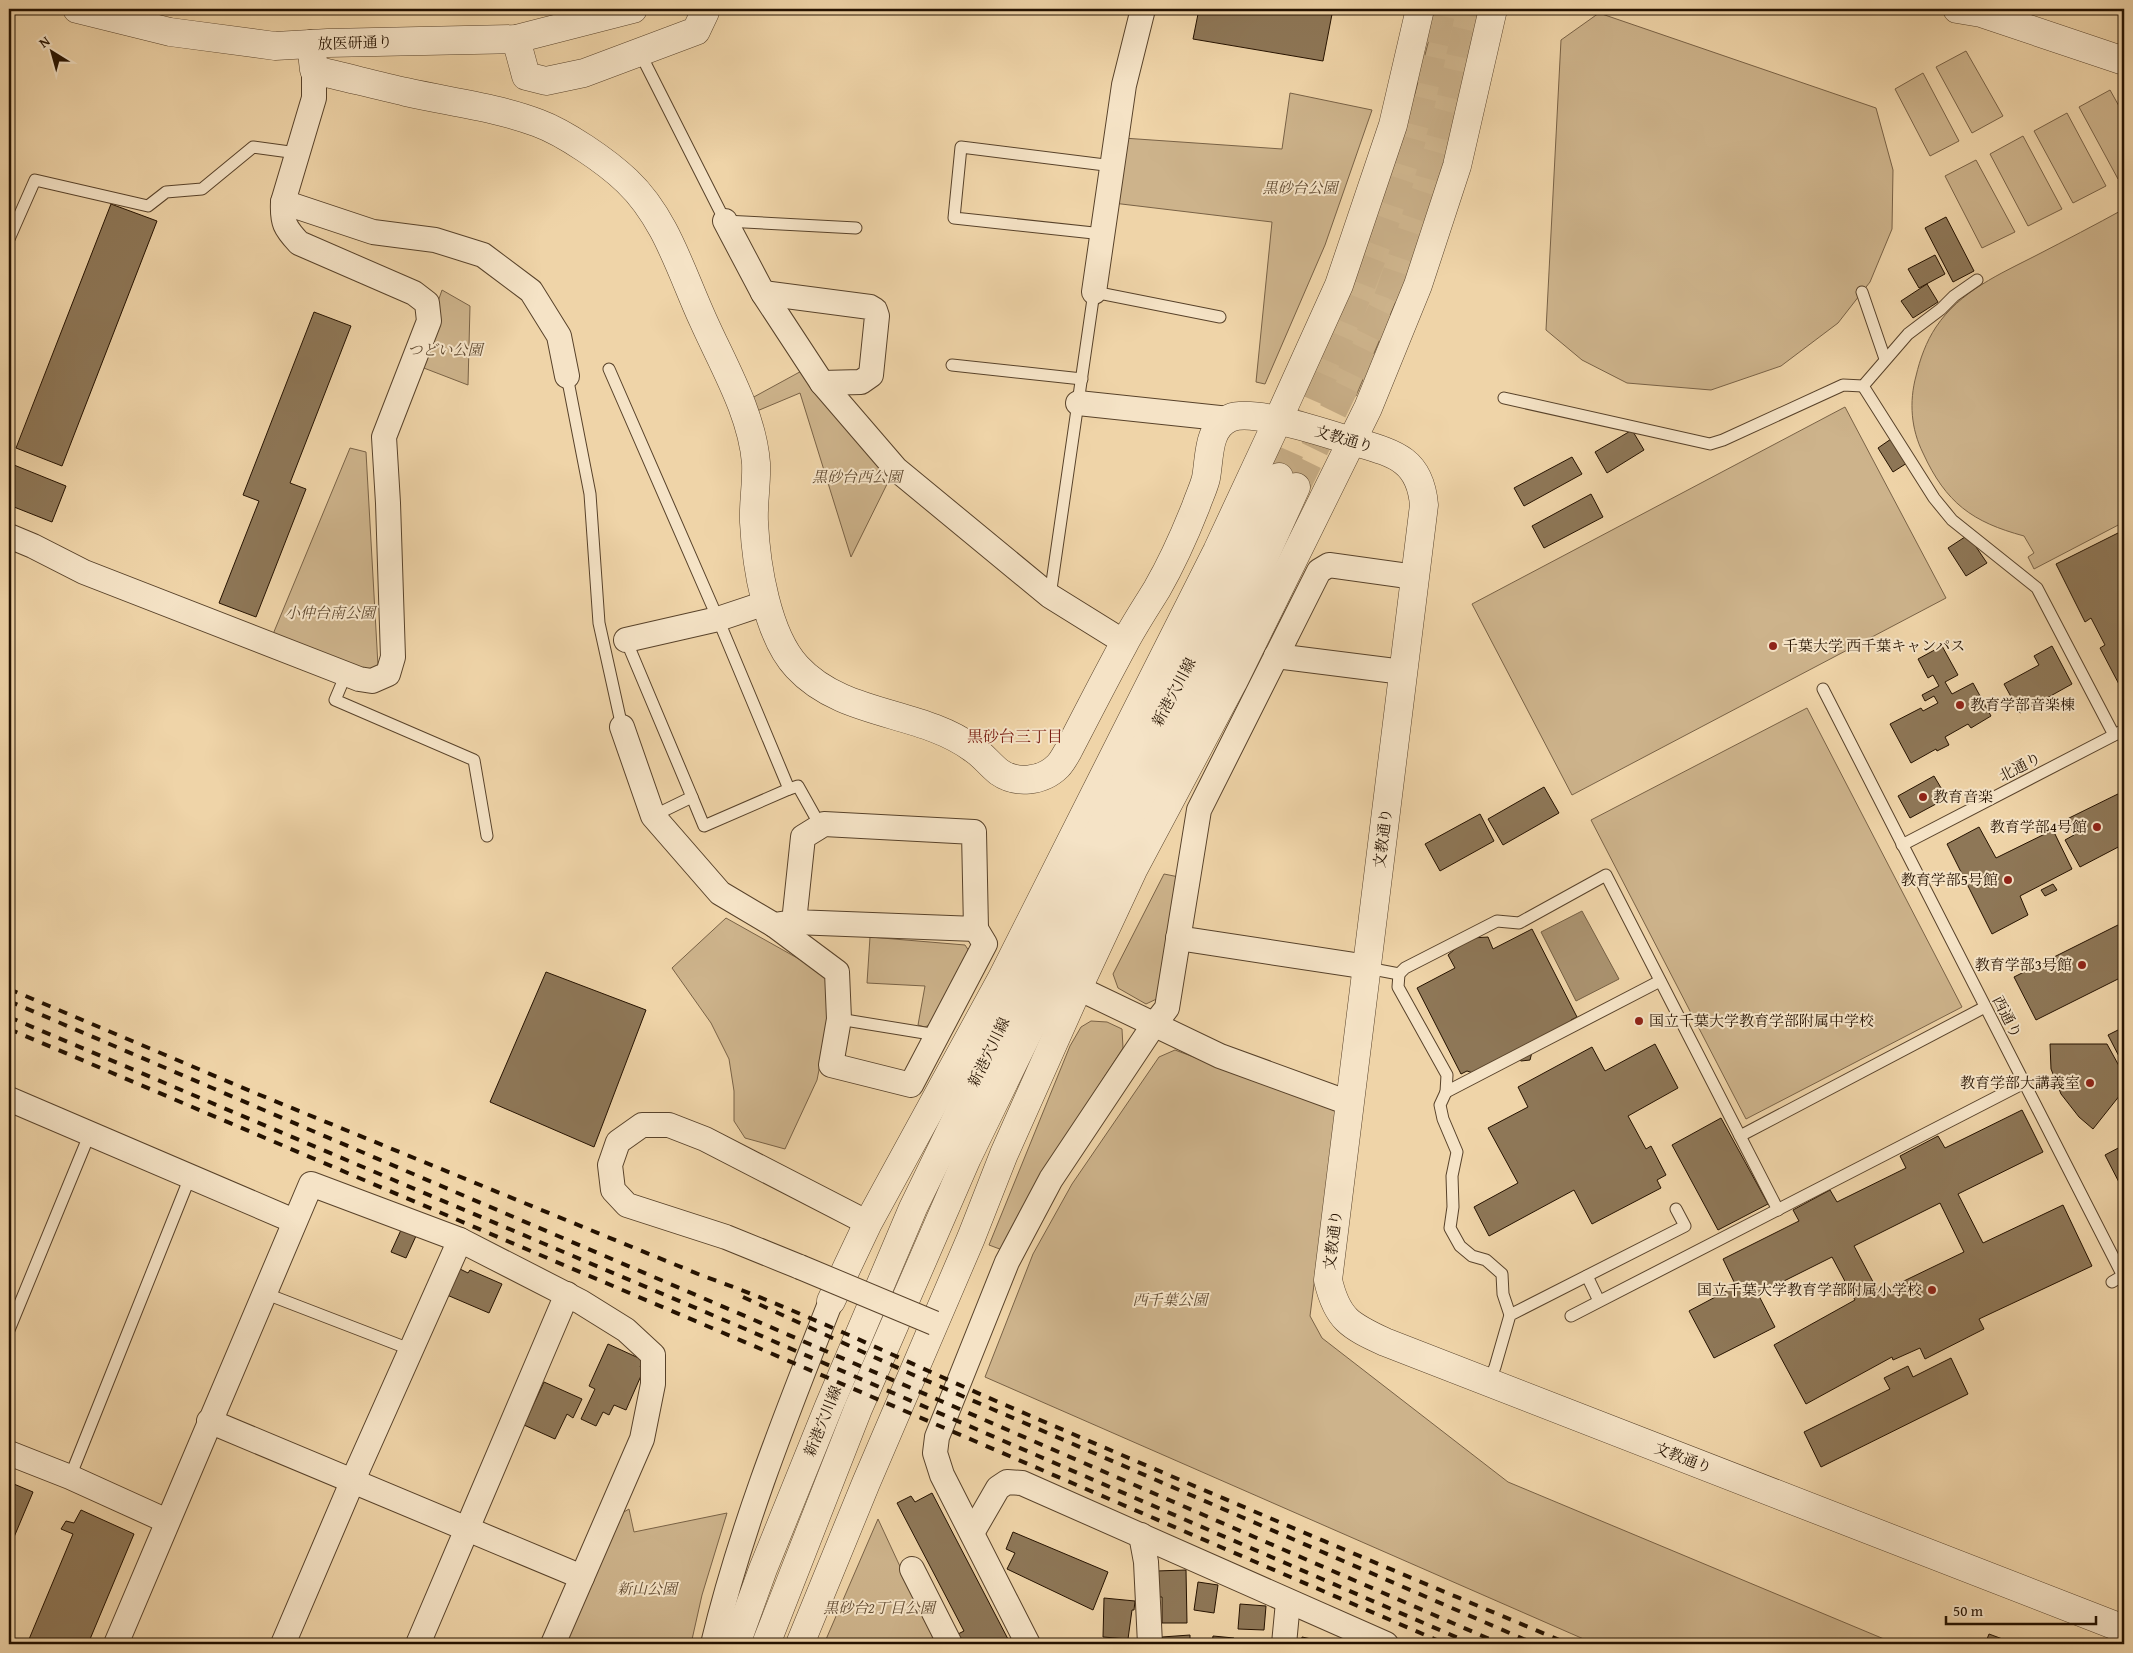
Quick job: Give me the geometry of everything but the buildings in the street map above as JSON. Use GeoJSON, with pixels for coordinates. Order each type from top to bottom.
{"type":"FeatureCollection","features":[{"type":"Feature","properties":{"kind":"street","name":"放医研通り"},"geometry":{"type":"LineString","coordinates":[[77,9],[170,32],[276,46],[313,57],[516,39],[633,9]]}},
{"type":"Feature","properties":{"kind":"street"},"geometry":{"type":"LineString","coordinates":[[516,39],[526,76],[546,81],[584,74],[696,31],[705,12],[704,9]]}},
{"type":"Feature","properties":{"kind":"street"},"geometry":{"type":"LineString","coordinates":[[1094,292],[1124,85],[1143,9]]}},
{"type":"Feature","properties":{"kind":"street"},"geometry":{"type":"LineString","coordinates":[[713,1644],[748,1524],[831,1301],[868,1222],[1002,978],[1217,550],[1339,285],[1393,125],[1420,9]]}},
{"type":"Feature","properties":{"kind":"street"},"geometry":{"type":"LineString","coordinates":[[800,1644],[1004,1154],[1078,988],[1133,870],[1237,674],[1368,408],[1418,285],[1457,166],[1493,9]]}},
{"type":"Feature","properties":{"kind":"street"},"geometry":{"type":"LineString","coordinates":[[1973,10],[2124,59]]}},
{"type":"Feature","properties":{"kind":"street"},"geometry":{"type":"LineString","coordinates":[[9,536],[84,572],[359,679],[372,681],[388,674],[393,657],[384,437],[429,321],[427,303],[414,293],[299,243],[288,231],[283,220],[283,202],[314,98],[313,57],[406,92],[506,112],[541,124],[580,146],[627,180],[646,203],[670,241],[742,406],[751,435],[756,463],[755,530],[758,565],[766,603],[781,643],[797,668],[829,692],[863,706],[955,736],[976,750],[999,772],[1013,780],[1023,781],[1039,777],[1057,767],[1068,751],[1124,642],[1158,586],[1186,531],[1206,480],[1211,440],[1220,424],[1229,419]]}},
{"type":"Feature","properties":{"kind":"street"},"geometry":{"type":"LineString","coordinates":[[283,202],[374,232],[435,240],[483,255],[531,291],[559,336],[568,376]]}},
{"type":"Feature","properties":{"kind":"street"},"geometry":{"type":"LineString","coordinates":[[725,221],[763,293],[822,383],[896,470],[1050,596],[1124,642]]}},
{"type":"Feature","properties":{"kind":"street"},"geometry":{"type":"LineString","coordinates":[[763,293],[870,307],[875,310],[877,316],[871,375],[861,382],[822,383]]}},
{"type":"Feature","properties":{"kind":"street"},"geometry":{"type":"LineString","coordinates":[[1078,403],[1229,419]]}},
{"type":"Feature","properties":{"kind":"street","name":"文教通り"},"geometry":{"type":"LineString","coordinates":[[1229,419],[1242,415],[1278,420],[1376,448],[1393,455],[1409,465],[1417,474],[1422,487],[1424,505],[1403,672],[1373,968],[1349,1104],[1328,1280],[1333,1301],[1344,1318],[1363,1332],[1488,1383],[2124,1629]]}},
{"type":"Feature","properties":{"kind":"street","name":"新港穴川線"},"geometry":{"type":"LineString","coordinates":[[736,1644],[763,1569],[913,1208],[1065,895],[1287,482],[1226,642],[1095,896],[968,1158],[858,1409],[766,1644]]}},
{"type":"Feature","properties":{"kind":"street"},"geometry":{"type":"LineString","coordinates":[[1028,1644],[942,1474],[934,1453],[937,1437],[1007,1262],[1050,1179],[1167,1008],[1199,810],[1319,571],[1329,566],[1415,576]]}},
{"type":"Feature","properties":{"kind":"street"},"geometry":{"type":"LineString","coordinates":[[626,640],[718,619],[766,603]]}},
{"type":"Feature","properties":{"kind":"street"},"geometry":{"type":"LineString","coordinates":[[1276,656],[1403,672]]}},
{"type":"Feature","properties":{"kind":"street"},"geometry":{"type":"LineString","coordinates":[[622,727],[653,816],[720,893],[784,924],[837,972],[839,1019],[830,1065],[910,1085],[985,944],[976,929],[974,832],[824,824],[803,837],[784,924]]}},
{"type":"Feature","properties":{"kind":"street"},"geometry":{"type":"LineString","coordinates":[[784,924],[976,929]]}},
{"type":"Feature","properties":{"kind":"street"},"geometry":{"type":"LineString","coordinates":[[1178,938],[1373,968]]}},
{"type":"Feature","properties":{"kind":"street"},"geometry":{"type":"LineString","coordinates":[[1078,988],[1153,1026],[1220,1056],[1349,1104]]}},
{"type":"Feature","properties":{"kind":"street"},"geometry":{"type":"LineString","coordinates":[[9,1099],[294,1222]]}},
{"type":"Feature","properties":{"kind":"street"},"geometry":{"type":"LineString","coordinates":[[868,1222],[705,1139],[669,1125],[642,1125],[618,1142],[610,1165],[613,1190],[627,1205],[726,1237],[934,1323]]}},
{"type":"Feature","properties":{"kind":"street"},"geometry":{"type":"LineString","coordinates":[[116,1644],[311,1184],[460,1240],[567,1294],[626,1330],[653,1354],[653,1384],[642,1439],[553,1644]]}},
{"type":"Feature","properties":{"kind":"street"},"geometry":{"type":"LineString","coordinates":[[283,1644],[353,1480],[460,1240]]}},
{"type":"Feature","properties":{"kind":"street"},"geometry":{"type":"LineString","coordinates":[[418,1644],[567,1294]]}},
{"type":"Feature","properties":{"kind":"street"},"geometry":{"type":"LineString","coordinates":[[209,1421],[582,1577]]}},
{"type":"Feature","properties":{"kind":"street"},"geometry":{"type":"LineString","coordinates":[[9,1453],[70,1476],[167,1521]]}},
{"type":"Feature","properties":{"kind":"street"},"geometry":{"type":"LineString","coordinates":[[972,1533],[998,1488],[1007,1482],[1022,1484],[1142,1535],[1288,1602],[1386,1644]]}},
{"type":"Feature","properties":{"kind":"street"},"geometry":{"type":"LineString","coordinates":[[1142,1535],[1146,1562],[1150,1644]]}},
{"type":"Feature","properties":{"kind":"street"},"geometry":{"type":"LineString","coordinates":[[912,1569],[950,1644]]}},
{"type":"Feature","properties":{"kind":"street"},"geometry":{"type":"LineString","coordinates":[[1284,1644],[1288,1602]]}},
{"type":"Feature","properties":{"kind":"lane"},"geometry":{"type":"LineString","coordinates":[[640,52],[725,221],[856,228]]}},
{"type":"Feature","properties":{"kind":"lane"},"geometry":{"type":"LineString","coordinates":[[9,240],[35,180],[148,206],[166,192],[202,189],[254,147],[297,153]]}},
{"type":"Feature","properties":{"kind":"lane"},"geometry":{"type":"LineString","coordinates":[[1103,234],[954,218],[961,147],[1113,166]]}},
{"type":"Feature","properties":{"kind":"lane"},"geometry":{"type":"LineString","coordinates":[[1863,386],[1908,334],[1941,309],[1954,296],[1977,280]]}},
{"type":"Feature","properties":{"kind":"lane"},"geometry":{"type":"LineString","coordinates":[[1050,596],[1094,292],[1220,317]]}},
{"type":"Feature","properties":{"kind":"lane"},"geometry":{"type":"LineString","coordinates":[[1862,292],[1885,359]]}},
{"type":"Feature","properties":{"kind":"lane"},"geometry":{"type":"LineString","coordinates":[[952,364],[1082,379]]}},
{"type":"Feature","properties":{"kind":"lane"},"geometry":{"type":"LineString","coordinates":[[609,368],[718,619],[789,789]]}},
{"type":"Feature","properties":{"kind":"lane"},"geometry":{"type":"LineString","coordinates":[[568,376],[590,494],[599,623],[622,727]]}},
{"type":"Feature","properties":{"kind":"lane"},"geometry":{"type":"LineString","coordinates":[[1504,398],[1710,444],[1723,440],[1842,385],[1863,386]]}},
{"type":"Feature","properties":{"kind":"lane"},"geometry":{"type":"LineString","coordinates":[[1863,386],[1934,498],[1952,520],[2037,588],[2119,733]]}},
{"type":"Feature","properties":{"kind":"lane"},"geometry":{"type":"LineString","coordinates":[[626,640],[704,826],[798,786],[821,826]]}},
{"type":"Feature","properties":{"kind":"lane"},"geometry":{"type":"LineString","coordinates":[[346,674],[335,700],[474,760],[487,836]]}},
{"type":"Feature","properties":{"kind":"lane","name":"西通り"},"geometry":{"type":"LineString","coordinates":[[1823,689],[2124,1276]]}},
{"type":"Feature","properties":{"kind":"lane","name":"北通り"},"geometry":{"type":"LineString","coordinates":[[1902,845],[2119,733]]}},
{"type":"Feature","properties":{"kind":"lane"},"geometry":{"type":"LineString","coordinates":[[653,816],[692,797]]}},
{"type":"Feature","properties":{"kind":"lane"},"geometry":{"type":"LineString","coordinates":[[1488,1383],[1495,1367],[1510,1315],[1503,1294],[1502,1274],[1486,1260],[1472,1256],[1460,1246],[1450,1228],[1453,1207],[1452,1176],[1457,1152],[1443,1119],[1440,1105],[1446,1092],[1447,1075],[1398,986],[1399,974],[1405,968],[1497,921],[1519,923],[1606,875],[1778,1210]]}},
{"type":"Feature","properties":{"kind":"lane"},"geometry":{"type":"LineString","coordinates":[[1373,968],[1399,974]]}},
{"type":"Feature","properties":{"kind":"lane"},"geometry":{"type":"LineString","coordinates":[[1446,1092],[1660,981]]}},
{"type":"Feature","properties":{"kind":"lane"},"geometry":{"type":"LineString","coordinates":[[1740,1136],[1985,1007]]}},
{"type":"Feature","properties":{"kind":"lane"},"geometry":{"type":"LineString","coordinates":[[839,1019],[937,1035]]}},
{"type":"Feature","properties":{"kind":"lane"},"geometry":{"type":"LineString","coordinates":[[1571,1316],[2024,1083]]}},
{"type":"Feature","properties":{"kind":"lane"},"geometry":{"type":"LineString","coordinates":[[9,1330],[90,1133]]}},
{"type":"Feature","properties":{"kind":"lane"},"geometry":{"type":"LineString","coordinates":[[70,1476],[190,1177]]}},
{"type":"Feature","properties":{"kind":"lane"},"geometry":{"type":"LineString","coordinates":[[1510,1315],[1686,1226],[1676,1208]]}},
{"type":"Feature","properties":{"kind":"lane"},"geometry":{"type":"LineString","coordinates":[[1586,1276],[1599,1302]]}},
{"type":"Feature","properties":{"kind":"lane"},"geometry":{"type":"LineString","coordinates":[[2112,1282],[2124,1276]]}},
{"type":"Feature","properties":{"kind":"lane"},"geometry":{"type":"LineString","coordinates":[[264,1293],[412,1350]]}},
{"type":"Feature","properties":{"kind":"green space"},"geometry":{"type":"Polygon","coordinates":[[[1439,9],[1482,9],[1429,223],[1356,396],[1306,382],[1413,101],[1434,20],[1439,9]]]}},
{"type":"Feature","properties":{"kind":"green space"},"geometry":{"type":"Polygon","coordinates":[[[1599,13],[1876,108],[1893,170],[1892,229],[1870,282],[1838,323],[1781,366],[1711,390],[1627,383],[1582,360],[1546,330],[1561,40],[1599,13]]]}},
{"type":"Feature","properties":{"kind":"green space"},"geometry":{"type":"Polygon","coordinates":[[[1966,51],[2003,116],[1972,133],[1936,67],[1966,51]]]}},
{"type":"Feature","properties":{"kind":"green space"},"geometry":{"type":"Polygon","coordinates":[[[1923,73],[1959,141],[1930,156],[1895,89],[1923,73]]]}},
{"type":"Feature","properties":{"kind":"green space"},"geometry":{"type":"Polygon","coordinates":[[[2110,90],[2124,115],[2124,176],[2118,179],[2079,107],[2110,90]]]}},
{"type":"Feature","properties":{"kind":"green space","name":"黒砂台公園"},"geometry":{"type":"Polygon","coordinates":[[[1290,93],[1372,110],[1325,245],[1265,384],[1256,382],[1272,222],[1113,203],[1123,138],[1282,149],[1290,93]]]}},
{"type":"Feature","properties":{"kind":"green space"},"geometry":{"type":"Polygon","coordinates":[[[2067,113],[2106,186],[2073,203],[2034,131],[2067,113]]]}},
{"type":"Feature","properties":{"kind":"green space"},"geometry":{"type":"Polygon","coordinates":[[[2023,136],[2062,209],[2028,226],[1990,154],[2023,136]]]}},
{"type":"Feature","properties":{"kind":"green space"},"geometry":{"type":"Polygon","coordinates":[[[1976,160],[2015,232],[1982,248],[1945,176],[1976,160]]]}},
{"type":"Feature","properties":{"kind":"green space"},"geometry":{"type":"Polygon","coordinates":[[[2124,209],[2124,522],[2034,569],[2028,557],[2034,553],[2024,536],[1975,517],[1951,498],[1932,470],[1919,444],[1912,415],[1912,396],[1919,363],[1936,327],[1946,314],[1969,293],[1995,277],[2124,209]]]}},
{"type":"Feature","properties":{"kind":"green space","name":"つどい公園"},"geometry":{"type":"Polygon","coordinates":[[[442,290],[470,306],[468,385],[416,365],[442,290]]]}},
{"type":"Feature","properties":{"kind":"green space","name":"黒砂台西公園"},"geometry":{"type":"Polygon","coordinates":[[[807,368],[893,472],[851,557],[800,393],[757,411],[752,398],[807,368]]]}},
{"type":"Feature","properties":{"kind":"green space"},"geometry":{"type":"Polygon","coordinates":[[[1845,407],[1946,598],[1572,795],[1472,604],[1845,407]]]}},
{"type":"Feature","properties":{"kind":"green space","name":"小仲台南公園"},"geometry":{"type":"Polygon","coordinates":[[[350,448],[366,452],[378,666],[365,675],[271,639],[350,448]]]}},
{"type":"Feature","properties":{"kind":"green space"},"geometry":{"type":"Polygon","coordinates":[[[1807,708],[1962,1007],[1746,1119],[1591,820],[1807,708]]]}},
{"type":"Feature","properties":{"kind":"green space"},"geometry":{"type":"Polygon","coordinates":[[[1164,874],[1184,878],[1165,995],[1146,1004],[1118,988],[1113,974],[1164,874]]]}},
{"type":"Feature","properties":{"kind":"green space"},"geometry":{"type":"Polygon","coordinates":[[[726,918],[831,977],[833,999],[817,1080],[785,1149],[745,1138],[734,1121],[734,1091],[729,1059],[711,1023],[672,968],[726,918]]]}},
{"type":"Feature","properties":{"kind":"green space"},"geometry":{"type":"Polygon","coordinates":[[[870,937],[965,945],[971,954],[935,1022],[925,1027],[918,1025],[925,986],[867,983],[870,937]]]}},
{"type":"Feature","properties":{"kind":"green space"},"geometry":{"type":"Polygon","coordinates":[[[1091,1021],[1107,1022],[1122,1029],[1123,1048],[1044,1170],[1005,1251],[989,1245],[1070,1046],[1081,1027],[1091,1021]]]}},
{"type":"Feature","properties":{"kind":"green space","name":"西千葉公園"},"geometry":{"type":"Polygon","coordinates":[[[1175,1050],[1336,1110],[1310,1316],[1322,1338],[1508,1482],[1896,1644],[1595,1644],[985,1377],[1033,1254],[1072,1184],[1159,1057],[1175,1050]]]}},
{"type":"Feature","properties":{"kind":"green space","name":"新山公園"},"geometry":{"type":"Polygon","coordinates":[[[629,1509],[634,1532],[727,1513],[702,1595],[691,1644],[563,1644],[617,1516],[629,1509]]]}},
{"type":"Feature","properties":{"kind":"green space","name":"黒砂台2丁目公園"},"geometry":{"type":"Polygon","coordinates":[[[878,1519],[936,1644],[824,1644],[878,1519]]]}},
{"type":"Feature","properties":{"kind":"shaded area"},"geometry":{"type":"Polygon","coordinates":[[[1582,911],[1619,979],[1576,1001],[1541,932],[1582,911]]]}},
{"type":"Feature","properties":{"kind":"tunnel"},"geometry":{"type":"LineString","coordinates":[[1279,477],[1342,331],[1386,220],[1412,139],[1442,9]]}},
{"type":"Feature","properties":{"kind":"tunnel"},"geometry":{"type":"LineString","coordinates":[[1296,487],[1388,298],[1428,182],[1448,110],[1471,9]]}},
{"type":"Feature","properties":{"kind":"railway"},"geometry":{"type":"LineString","coordinates":[[9,989],[260,1095],[703,1276],[779,1305],[966,1388],[1569,1644]]}},
{"type":"Feature","properties":{"kind":"railway"},"geometry":{"type":"LineString","coordinates":[[9,1001],[752,1319],[1501,1644]]}},
{"type":"Feature","properties":{"kind":"railway"},"geometry":{"type":"LineString","coordinates":[[9,1017],[750,1331],[1472,1644]]}},
{"type":"Feature","properties":{"kind":"railway"},"geometry":{"type":"LineString","coordinates":[[9,1029],[747,1343],[1446,1644]]}},
{"type":"Feature","properties":{"kind":"railway"},"geometry":{"type":"LineString","coordinates":[[743,1297],[909,1373],[1535,1644]]}},
{"type":"Feature","properties":{"kind":"place","name":"千葉大学 西千葉キャンパス"},"geometry":{"type":"Point","coordinates":[1773,646]}},
{"type":"Feature","properties":{"kind":"place","name":"教育学部音楽棟"},"geometry":{"type":"Point","coordinates":[1960,705]}},
{"type":"Feature","properties":{"kind":"place","name":"教育音楽"},"geometry":{"type":"Point","coordinates":[1923,797]}},
{"type":"Feature","properties":{"kind":"place","name":"教育学部4号館"},"geometry":{"type":"Point","coordinates":[2097,827]}},
{"type":"Feature","properties":{"kind":"place","name":"教育学部5号館"},"geometry":{"type":"Point","coordinates":[2008,880]}},
{"type":"Feature","properties":{"kind":"place","name":"教育学部3号館"},"geometry":{"type":"Point","coordinates":[2082,965]}},
{"type":"Feature","properties":{"kind":"place","name":"国立千葉大学教育学部附属中学校"},"geometry":{"type":"Point","coordinates":[1639,1021]}},
{"type":"Feature","properties":{"kind":"place","name":"教育学部大講義室"},"geometry":{"type":"Point","coordinates":[2090,1083]}},
{"type":"Feature","properties":{"kind":"place","name":"国立千葉大学教育学部附属小学校"},"geometry":{"type":"Point","coordinates":[1932,1290]}},
{"type":"Feature","properties":{"kind":"district","name":"黒砂台三丁目"},"geometry":{"type":"Point","coordinates":[1015,736]}}]}
